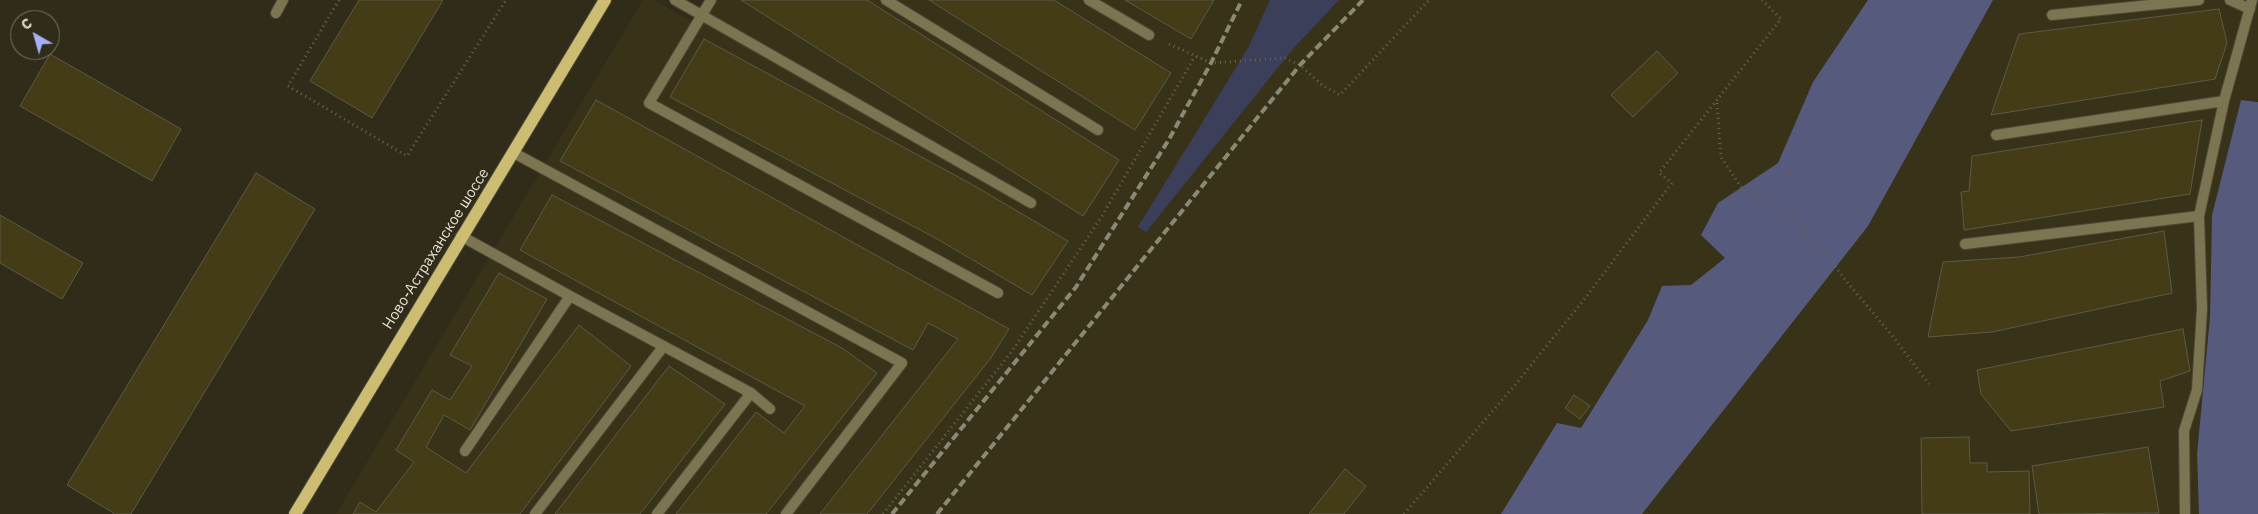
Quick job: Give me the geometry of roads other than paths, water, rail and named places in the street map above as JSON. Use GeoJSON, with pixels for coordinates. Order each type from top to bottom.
{"type":"FeatureCollection","features":[{"type":"Feature","properties":{"kind":"main road","name":"Ново-Астраханское шоссе"},"geometry":{"type":"LineString","coordinates":[[295,514],[461,236],[514,154],[605,0]]}},
{"type":"Feature","properties":{"kind":"lane"},"geometry":{"type":"LineString","coordinates":[[276,13],[283,0]]}},
{"type":"Feature","properties":{"kind":"lane"},"geometry":{"type":"LineString","coordinates":[[675,0],[1031,203]]}},
{"type":"Feature","properties":{"kind":"lane"},"geometry":{"type":"LineString","coordinates":[[711,0],[649,103],[998,293]]}},
{"type":"Feature","properties":{"kind":"lane"},"geometry":{"type":"LineString","coordinates":[[886,0],[1098,130]]}},
{"type":"Feature","properties":{"kind":"lane"},"geometry":{"type":"LineString","coordinates":[[1089,0],[1150,35]]}},
{"type":"Feature","properties":{"kind":"lane"},"geometry":{"type":"LineString","coordinates":[[2052,15],[2200,0]]}},
{"type":"Feature","properties":{"kind":"lane"},"geometry":{"type":"LineString","coordinates":[[2185,514],[2184,431],[2197,390],[2202,309],[2199,216],[2224,101],[2251,5],[2230,0]]}},
{"type":"Feature","properties":{"kind":"lane"},"geometry":{"type":"LineString","coordinates":[[1996,135],[2224,101]]}},
{"type":"Feature","properties":{"kind":"lane"},"geometry":{"type":"LineString","coordinates":[[514,154],[902,363],[786,514]]}},
{"type":"Feature","properties":{"kind":"lane"},"geometry":{"type":"LineString","coordinates":[[1965,244],[2199,216]]}},
{"type":"Feature","properties":{"kind":"lane"},"geometry":{"type":"LineString","coordinates":[[461,236],[751,393],[770,409]]}},
{"type":"Feature","properties":{"kind":"lane"},"geometry":{"type":"LineString","coordinates":[[465,451],[570,296]]}},
{"type":"Feature","properties":{"kind":"lane"},"geometry":{"type":"LineString","coordinates":[[535,514],[663,347]]}},
{"type":"Feature","properties":{"kind":"lane"},"geometry":{"type":"LineString","coordinates":[[657,514],[751,393]]}},
{"type":"Feature","properties":{"kind":"railway"},"geometry":{"type":"LineString","coordinates":[[892,514],[1076,287],[1168,141],[1211,63],[1242,0]]}},
{"type":"Feature","properties":{"kind":"railway"},"geometry":{"type":"LineString","coordinates":[[937,514],[1300,65],[1363,0]]}}]}
